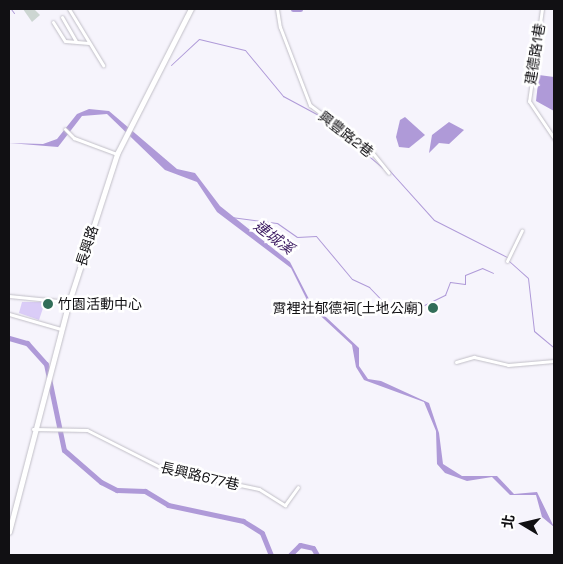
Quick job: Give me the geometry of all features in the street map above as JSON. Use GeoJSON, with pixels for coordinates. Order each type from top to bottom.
{"type":"FeatureCollection","features":[{"type":"Feature","properties":{"kind":"main road","name":"長興路"},"geometry":{"type":"LineString","coordinates":[[33,429],[69,302],[117,154],[127,128],[191,9]]}},
{"type":"Feature","properties":{"kind":"main road"},"geometry":{"type":"LineString","coordinates":[[9,532],[33,429]]}},
{"type":"Feature","properties":{"kind":"street"},"geometry":{"type":"LineString","coordinates":[[69,9],[103,65]]}},
{"type":"Feature","properties":{"kind":"street","name":"興豐路2巷"},"geometry":{"type":"LineString","coordinates":[[277,9],[280,28],[310,105],[371,151],[389,173]]}},
{"type":"Feature","properties":{"kind":"street","name":"建德路1巷"},"geometry":{"type":"LineString","coordinates":[[542,9],[528,97],[554,138]]}},
{"type":"Feature","properties":{"kind":"street"},"geometry":{"type":"LineString","coordinates":[[62,17],[76,42]]}},
{"type":"Feature","properties":{"kind":"street"},"geometry":{"type":"LineString","coordinates":[[53,22],[66,41],[90,43]]}},
{"type":"Feature","properties":{"kind":"street"},"geometry":{"type":"LineString","coordinates":[[64,129],[74,138],[117,154]]}},
{"type":"Feature","properties":{"kind":"street"},"geometry":{"type":"LineString","coordinates":[[507,261],[522,230]]}},
{"type":"Feature","properties":{"kind":"street"},"geometry":{"type":"LineString","coordinates":[[9,296],[69,302]]}},
{"type":"Feature","properties":{"kind":"street"},"geometry":{"type":"LineString","coordinates":[[9,314],[61,330]]}},
{"type":"Feature","properties":{"kind":"street"},"geometry":{"type":"LineString","coordinates":[[456,362],[474,357],[508,365],[554,361]]}},
{"type":"Feature","properties":{"kind":"street","name":"長興路677巷"},"geometry":{"type":"LineString","coordinates":[[33,429],[54,431],[87,430],[164,469],[259,489],[285,505],[298,487]]}},
{"type":"Feature","properties":{"kind":"shaded area"},"geometry":{"type":"Polygon","coordinates":[[[539,75],[554,77],[554,111],[536,101],[539,75]]]}},
{"type":"Feature","properties":{"kind":"shaded area"},"geometry":{"type":"Polygon","coordinates":[[[89,109],[109,111],[177,169],[195,173],[220,206],[290,262],[311,303],[359,348],[359,366],[368,379],[381,381],[429,403],[439,433],[443,464],[462,476],[497,476],[514,494],[537,492],[554,527],[542,517],[536,495],[510,495],[492,477],[467,481],[445,473],[437,464],[436,431],[424,402],[364,380],[356,367],[352,345],[310,306],[291,268],[217,212],[197,182],[165,170],[107,114],[82,116],[58,147],[9,143],[43,144],[57,139],[77,114],[89,109]]]}},
{"type":"Feature","properties":{"kind":"shaded area"},"geometry":{"type":"Polygon","coordinates":[[[405,117],[425,135],[409,148],[399,147],[396,137],[400,120],[405,117]]]}},
{"type":"Feature","properties":{"kind":"shaded area"},"geometry":{"type":"Polygon","coordinates":[[[449,122],[464,130],[449,144],[439,143],[429,153],[432,135],[449,122]]]}},
{"type":"Feature","properties":{"kind":"shaded area"},"geometry":{"type":"Polygon","coordinates":[[[22,302],[45,302],[39,320],[19,313],[22,302]]]}},
{"type":"Feature","properties":{"kind":"building"},"geometry":{"type":"Polygon","coordinates":[[[23,9],[34,9],[40,15],[32,22],[23,9]]]}},
{"type":"Feature","properties":{"kind":"waterway"},"geometry":{"type":"LineString","coordinates":[[11,9],[14,13]]}},
{"type":"Feature","properties":{"kind":"waterway"},"geometry":{"type":"LineString","coordinates":[[293,9],[300,9]]}},
{"type":"Feature","properties":{"kind":"waterway"},"geometry":{"type":"LineString","coordinates":[[171,65],[199,39],[245,50],[283,96],[324,118],[383,168]]}},
{"type":"Feature","properties":{"kind":"waterway"},"geometry":{"type":"LineString","coordinates":[[389,170],[434,220],[507,257]]}},
{"type":"Feature","properties":{"kind":"waterway","name":"連城溪"},"geometry":{"type":"LineString","coordinates":[[231,217],[277,223],[297,237],[316,236],[352,279],[369,287],[388,307],[400,310],[412,311],[445,295],[450,282],[465,284],[465,275],[482,268],[493,273]]}},
{"type":"Feature","properties":{"kind":"waterway"},"geometry":{"type":"LineString","coordinates":[[509,261],[528,278],[534,331],[554,348]]}},
{"type":"Feature","properties":{"kind":"waterway"},"geometry":{"type":"LineString","coordinates":[[9,338],[27,343],[46,364],[64,450],[101,482],[117,490],[145,491],[168,505],[243,521],[262,533],[271,555]]}},
{"type":"Feature","properties":{"kind":"waterway"},"geometry":{"type":"LineString","coordinates":[[290,555],[300,545],[313,548],[317,555]]}},
{"type":"Feature","properties":{"kind":"place","name":"竹園活動中心"},"geometry":{"type":"Point","coordinates":[48,304]}},
{"type":"Feature","properties":{"kind":"place","name":"霄裡社郁德祠(土地公廟)"},"geometry":{"type":"Point","coordinates":[433,308]}}]}
